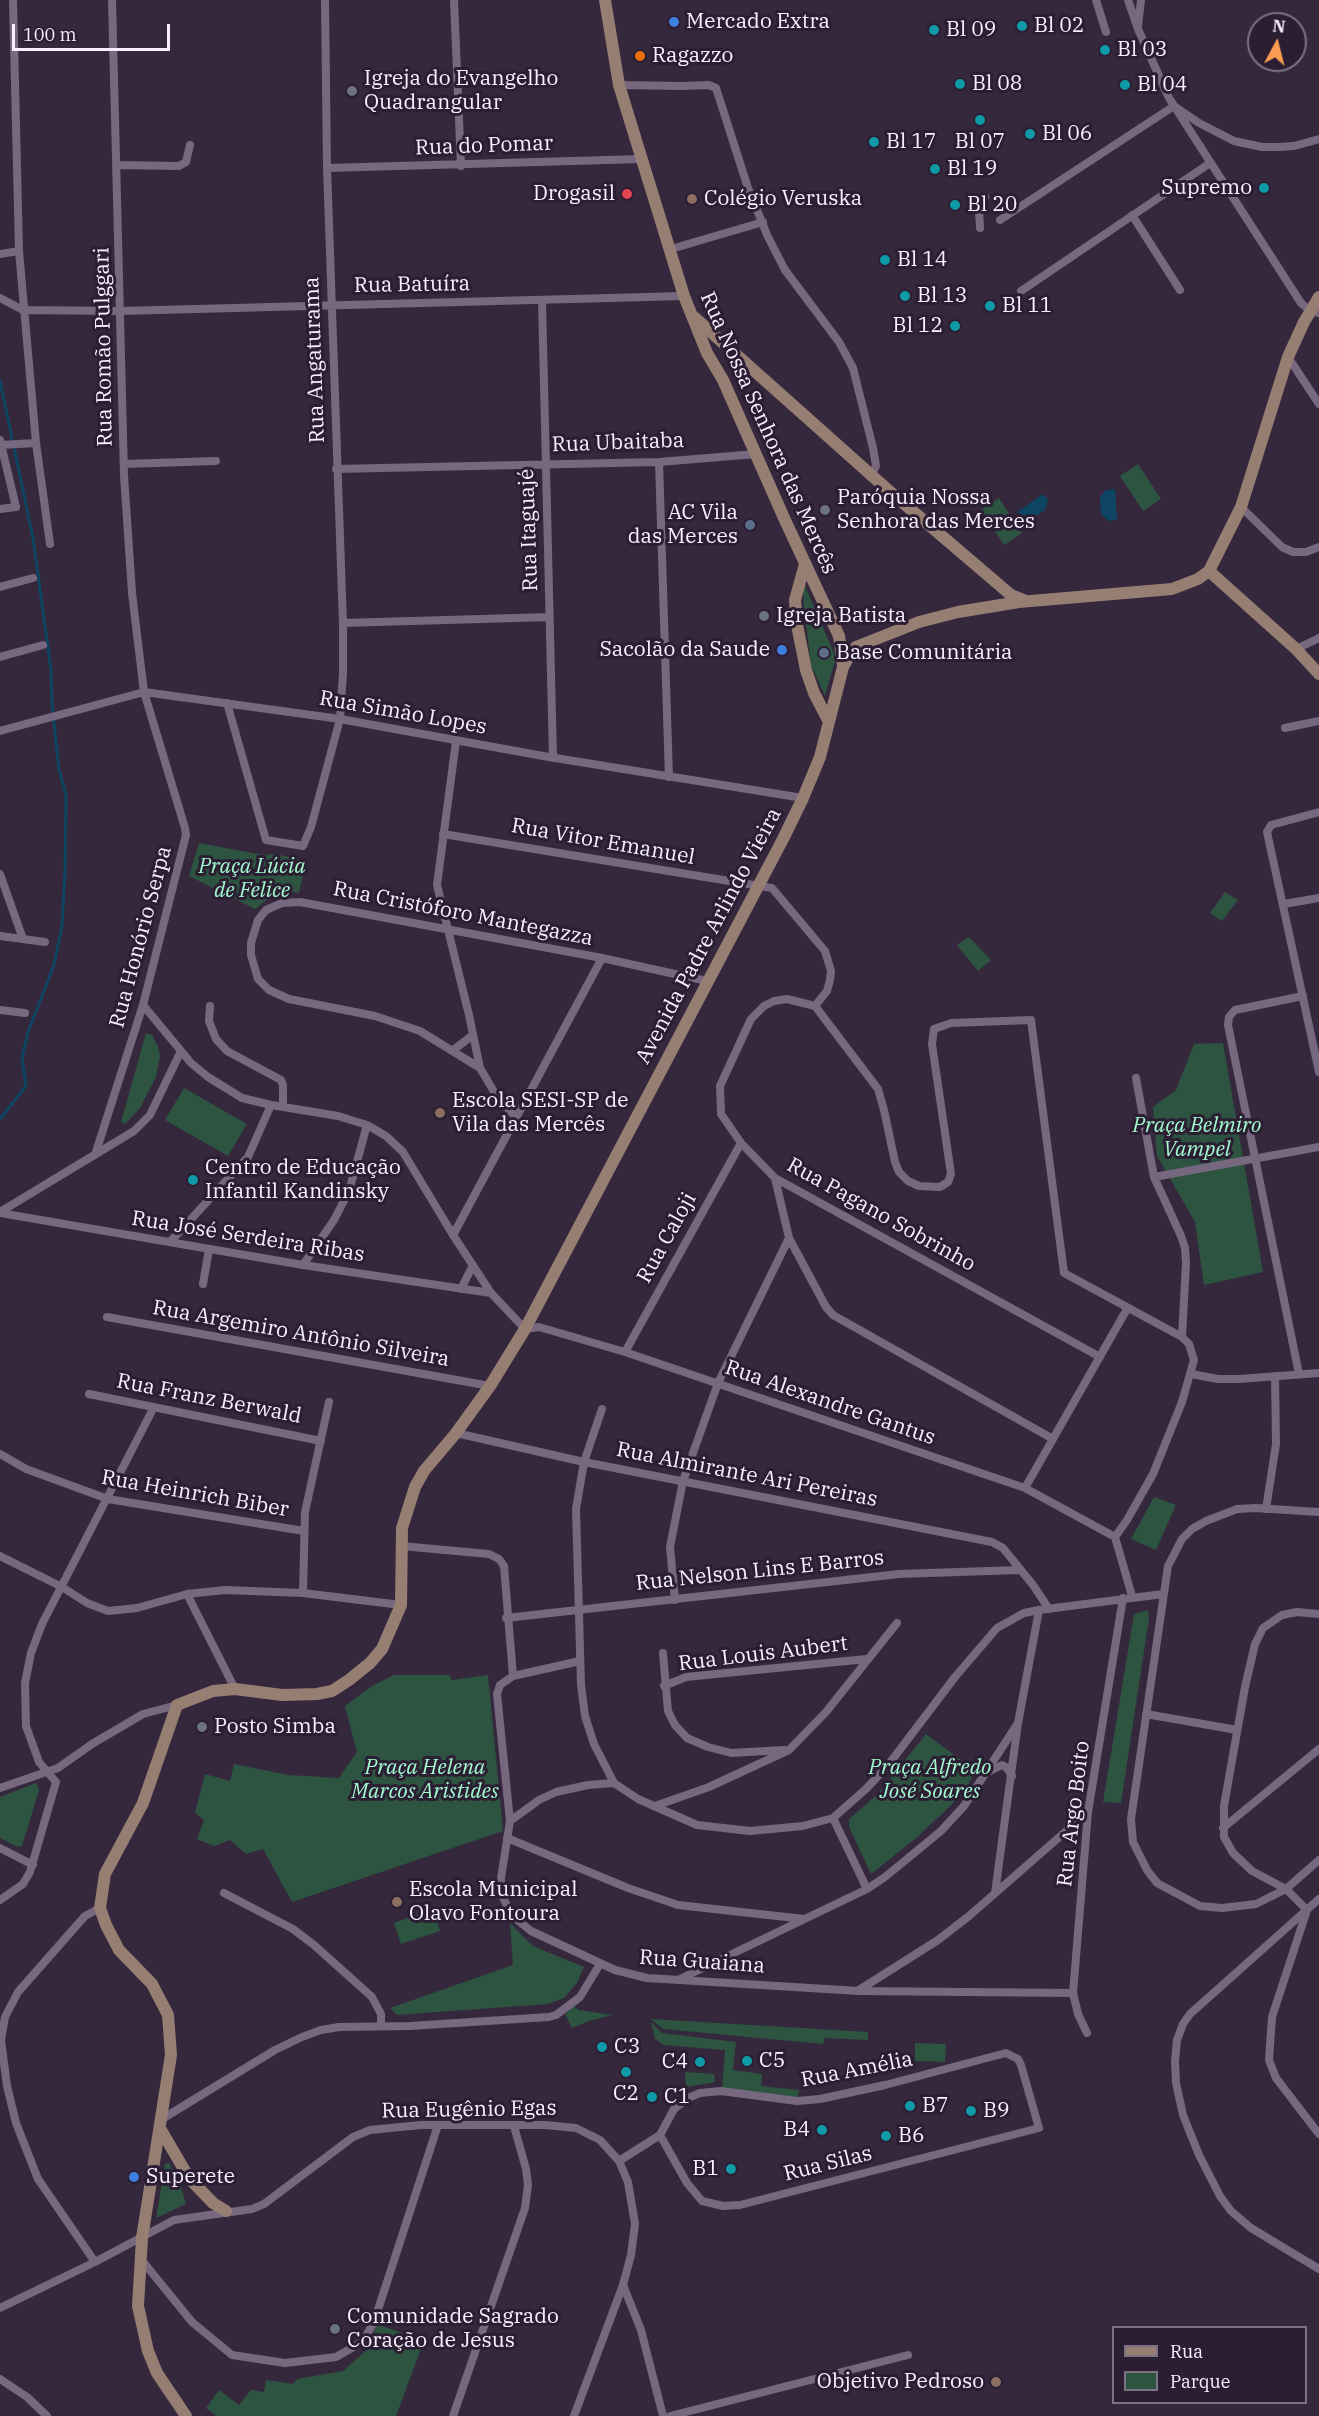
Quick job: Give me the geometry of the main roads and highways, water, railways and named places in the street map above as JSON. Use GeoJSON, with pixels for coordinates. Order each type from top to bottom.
{"type":"FeatureCollection","features":[{"type":"Feature","properties":{"kind":"main road","name":"Rua Nossa Senhora das Mercês"},"geometry":{"type":"LineString","coordinates":[[604,0],[619,85],[684,296],[707,353],[723,380],[805,564],[840,636],[843,666]]}},
{"type":"Feature","properties":{"kind":"main road"},"geometry":{"type":"LineString","coordinates":[[855,647],[919,621],[993,605],[1172,589],[1198,579],[1209,571],[1241,507],[1288,357],[1314,312],[1319,297]]}},
{"type":"Feature","properties":{"kind":"main road"},"geometry":{"type":"LineString","coordinates":[[691,314],[871,475],[1011,595],[1036,601]]}},
{"type":"Feature","properties":{"kind":"main road"},"geometry":{"type":"LineString","coordinates":[[714,366],[728,355],[738,356]]}},
{"type":"Feature","properties":{"kind":"main road"},"geometry":{"type":"LineString","coordinates":[[805,564],[795,600],[797,625],[806,670],[828,722]]}},
{"type":"Feature","properties":{"kind":"main road"},"geometry":{"type":"LineString","coordinates":[[1209,571],[1296,649],[1319,674]]}},
{"type":"Feature","properties":{"kind":"main road"},"geometry":{"type":"LineString","coordinates":[[993,605],[1011,595]]}},
{"type":"Feature","properties":{"kind":"main road","name":"Rua Nossa Senhora das Mercês"},"geometry":{"type":"LineString","coordinates":[[840,636],[855,647]]}},
{"type":"Feature","properties":{"kind":"main road","name":"Avenida Padre Arlindo Vieira"},"geometry":{"type":"LineString","coordinates":[[161,2124],[171,2055],[168,2015],[152,1984],[119,1950],[100,1908],[105,1874],[144,1803],[177,1705],[213,1691],[235,1689],[282,1695],[332,1691],[363,1669],[382,1649],[400,1605],[402,1528],[415,1487],[424,1471],[456,1433],[489,1386],[525,1329],[803,798],[820,757],[843,666],[855,647]]}},
{"type":"Feature","properties":{"kind":"main road"},"geometry":{"type":"LineString","coordinates":[[161,2124],[189,2178],[213,2203],[226,2211]]}},
{"type":"Feature","properties":{"kind":"main road"},"geometry":{"type":"LineString","coordinates":[[161,2124],[142,2238],[138,2306],[148,2351],[167,2391],[186,2416]]}},
{"type":"Feature","properties":{"kind":"water"},"geometry":{"type":"Polygon","coordinates":[[[1115,489],[1117,520],[1108,521],[1101,513],[1100,497],[1106,490],[1115,489]]]}},
{"type":"Feature","properties":{"kind":"water"},"geometry":{"type":"Polygon","coordinates":[[[1043,494],[1048,500],[1045,510],[1032,519],[1023,518],[1017,512],[1043,494]]]}},
{"type":"Feature","properties":{"kind":"waterway"},"geometry":{"type":"LineString","coordinates":[[0,381],[33,538],[51,670],[59,770],[66,795],[62,926],[54,965],[28,1032],[22,1058],[26,1086],[0,1119]]}},
{"type":"Feature","properties":{"kind":"place","name":"Mercado Extra"},"geometry":{"type":"Point","coordinates":[674,22]}},
{"type":"Feature","properties":{"kind":"place","name":"Bl 02"},"geometry":{"type":"Point","coordinates":[1022,26]}},
{"type":"Feature","properties":{"kind":"place","name":"Bl 09"},"geometry":{"type":"Point","coordinates":[934,30]}},
{"type":"Feature","properties":{"kind":"place","name":"Bl 03"},"geometry":{"type":"Point","coordinates":[1105,50]}},
{"type":"Feature","properties":{"kind":"place","name":"Ragazzo"},"geometry":{"type":"Point","coordinates":[640,56]}},
{"type":"Feature","properties":{"kind":"place","name":"Bl 08"},"geometry":{"type":"Point","coordinates":[960,84]}},
{"type":"Feature","properties":{"kind":"place","name":"Bl 04"},"geometry":{"type":"Point","coordinates":[1125,85]}},
{"type":"Feature","properties":{"kind":"place","name":"Igreja do Evangelho Quadrangular"},"geometry":{"type":"Point","coordinates":[352,91]}},
{"type":"Feature","properties":{"kind":"place","name":"Bl 07"},"geometry":{"type":"Point","coordinates":[980,120]}},
{"type":"Feature","properties":{"kind":"place","name":"Bl 06"},"geometry":{"type":"Point","coordinates":[1030,134]}},
{"type":"Feature","properties":{"kind":"place","name":"Bl 17"},"geometry":{"type":"Point","coordinates":[874,142]}},
{"type":"Feature","properties":{"kind":"place","name":"Bl 19"},"geometry":{"type":"Point","coordinates":[935,169]}},
{"type":"Feature","properties":{"kind":"place","name":"Supremo"},"geometry":{"type":"Point","coordinates":[1264,188]}},
{"type":"Feature","properties":{"kind":"place","name":"Drogasil"},"geometry":{"type":"Point","coordinates":[627,194]}},
{"type":"Feature","properties":{"kind":"place","name":"Colégio Veruska"},"geometry":{"type":"Point","coordinates":[692,199]}},
{"type":"Feature","properties":{"kind":"place","name":"Bl 20"},"geometry":{"type":"Point","coordinates":[955,205]}},
{"type":"Feature","properties":{"kind":"place","name":"Bl 14"},"geometry":{"type":"Point","coordinates":[885,260]}},
{"type":"Feature","properties":{"kind":"place","name":"Bl 13"},"geometry":{"type":"Point","coordinates":[905,296]}},
{"type":"Feature","properties":{"kind":"place","name":"Bl 11"},"geometry":{"type":"Point","coordinates":[990,306]}},
{"type":"Feature","properties":{"kind":"place","name":"Bl 12"},"geometry":{"type":"Point","coordinates":[955,326]}},
{"type":"Feature","properties":{"kind":"place","name":"Paróquia Nossa Senhora das Merces"},"geometry":{"type":"Point","coordinates":[825,510]}},
{"type":"Feature","properties":{"kind":"place","name":"AC Vila das Merces"},"geometry":{"type":"Point","coordinates":[750,525]}},
{"type":"Feature","properties":{"kind":"place","name":"Igreja Batista"},"geometry":{"type":"Point","coordinates":[764,616]}},
{"type":"Feature","properties":{"kind":"place","name":"Sacolão da Saude"},"geometry":{"type":"Point","coordinates":[782,650]}},
{"type":"Feature","properties":{"kind":"place","name":"Base Comunitária"},"geometry":{"type":"Point","coordinates":[824,653]}},
{"type":"Feature","properties":{"kind":"place","name":"Escola SESI-SP de Vila das Mercês"},"geometry":{"type":"Point","coordinates":[440,1113]}},
{"type":"Feature","properties":{"kind":"place","name":"Centro de Educação Infantil Kandinsky"},"geometry":{"type":"Point","coordinates":[193,1180]}},
{"type":"Feature","properties":{"kind":"place","name":"Posto Simba"},"geometry":{"type":"Point","coordinates":[202,1727]}},
{"type":"Feature","properties":{"kind":"place","name":"Escola Municipal Olavo Fontoura"},"geometry":{"type":"Point","coordinates":[397,1902]}},
{"type":"Feature","properties":{"kind":"place","name":"C3"},"geometry":{"type":"Point","coordinates":[602,2047]}},
{"type":"Feature","properties":{"kind":"place","name":"C5"},"geometry":{"type":"Point","coordinates":[747,2061]}},
{"type":"Feature","properties":{"kind":"place","name":"C4"},"geometry":{"type":"Point","coordinates":[700,2062]}},
{"type":"Feature","properties":{"kind":"place","name":"C2"},"geometry":{"type":"Point","coordinates":[626,2072]}},
{"type":"Feature","properties":{"kind":"place","name":"C1"},"geometry":{"type":"Point","coordinates":[652,2097]}},
{"type":"Feature","properties":{"kind":"place","name":"B7"},"geometry":{"type":"Point","coordinates":[910,2106]}},
{"type":"Feature","properties":{"kind":"place","name":"B9"},"geometry":{"type":"Point","coordinates":[971,2111]}},
{"type":"Feature","properties":{"kind":"place","name":"B4"},"geometry":{"type":"Point","coordinates":[822,2130]}},
{"type":"Feature","properties":{"kind":"place","name":"B6"},"geometry":{"type":"Point","coordinates":[886,2136]}},
{"type":"Feature","properties":{"kind":"place","name":"B1"},"geometry":{"type":"Point","coordinates":[731,2169]}},
{"type":"Feature","properties":{"kind":"place","name":"Superete"},"geometry":{"type":"Point","coordinates":[134,2177]}},
{"type":"Feature","properties":{"kind":"place","name":"Comunidade Sagrado Coração de Jesus"},"geometry":{"type":"Point","coordinates":[335,2329]}},
{"type":"Feature","properties":{"kind":"place","name":"Objetivo Pedroso"},"geometry":{"type":"Point","coordinates":[996,2382]}},
{"type":"Feature","properties":{"kind":"park label","name":"Praça Lúcia de Felice"},"geometry":{"type":"Point","coordinates":[252,879]}},
{"type":"Feature","properties":{"kind":"park label","name":"Praça Belmiro Vampel"},"geometry":{"type":"Point","coordinates":[1197,1138]}},
{"type":"Feature","properties":{"kind":"park label","name":"Praça Helena Marcos Aristides"},"geometry":{"type":"Point","coordinates":[425,1780]}},
{"type":"Feature","properties":{"kind":"park label","name":"Praça Alfredo José Soares"},"geometry":{"type":"Point","coordinates":[930,1780]}}]}
